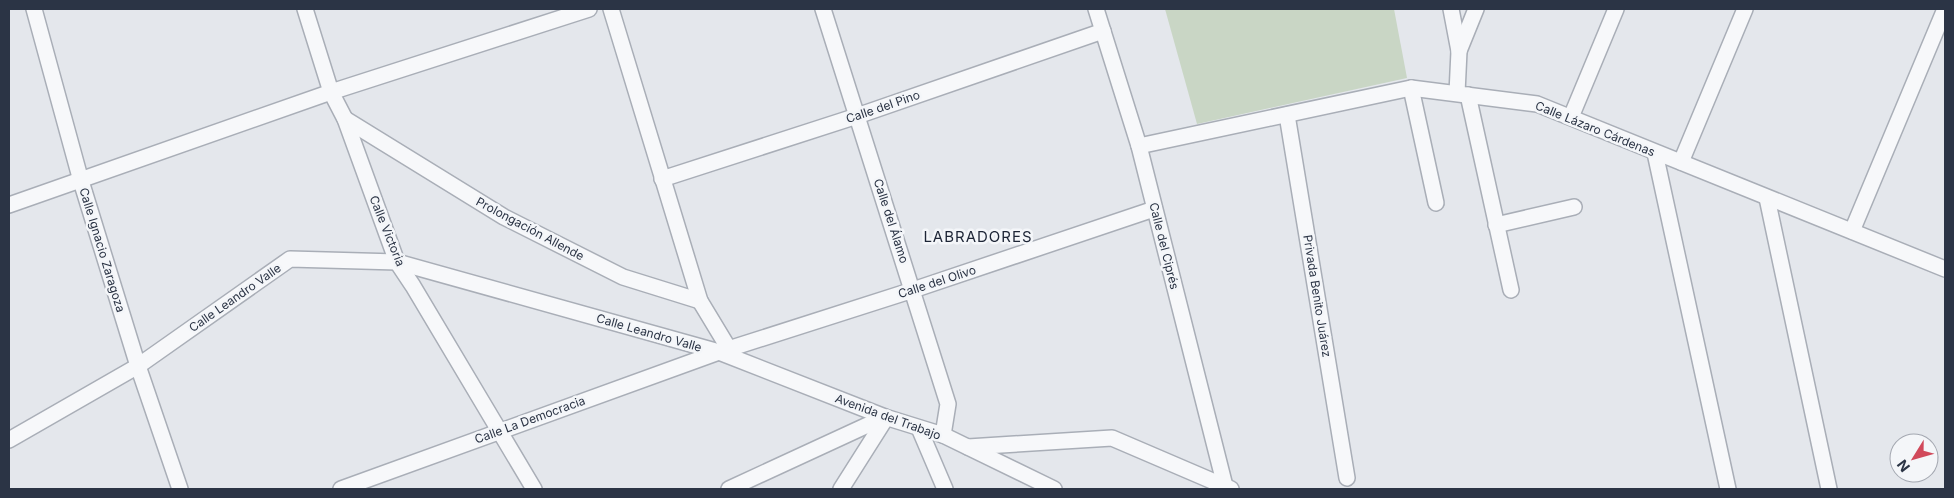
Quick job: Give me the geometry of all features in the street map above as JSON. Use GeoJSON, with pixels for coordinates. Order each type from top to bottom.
{"type":"FeatureCollection","features":[{"type":"Feature","properties":{"kind":"street","name":"Calle Ignacio Zaragoza"},"geometry":{"type":"LineString","coordinates":[[34,9],[81,181],[138,366],[180,489]]}},
{"type":"Feature","properties":{"kind":"street","name":"Calle Victoria"},"geometry":{"type":"LineString","coordinates":[[305,9],[332,92],[345,119],[397,262],[534,489]]}},
{"type":"Feature","properties":{"kind":"street"},"geometry":{"type":"LineString","coordinates":[[9,205],[332,92],[589,9]]}},
{"type":"Feature","properties":{"kind":"street"},"geometry":{"type":"LineString","coordinates":[[611,9],[700,301],[724,350]]}},
{"type":"Feature","properties":{"kind":"street","name":"Calle del Álamo"},"geometry":{"type":"LineString","coordinates":[[823,9],[948,404],[943,436]]}},
{"type":"Feature","properties":{"kind":"street","name":"Calle del Ciprés"},"geometry":{"type":"LineString","coordinates":[[1096,9],[1139,146],[1227,488]]}},
{"type":"Feature","properties":{"kind":"street"},"geometry":{"type":"LineString","coordinates":[[1450,9],[1459,51],[1462,94],[1511,290]]}},
{"type":"Feature","properties":{"kind":"street"},"geometry":{"type":"LineString","coordinates":[[1459,51],[1476,9]]}},
{"type":"Feature","properties":{"kind":"street"},"geometry":{"type":"LineString","coordinates":[[1571,117],[1616,9]]}},
{"type":"Feature","properties":{"kind":"street"},"geometry":{"type":"LineString","coordinates":[[1681,162],[1745,9]]}},
{"type":"Feature","properties":{"kind":"street"},"geometry":{"type":"LineString","coordinates":[[1852,231],[1944,15]]}},
{"type":"Feature","properties":{"kind":"street","name":"Calle del Pino"},"geometry":{"type":"LineString","coordinates":[[662,178],[857,116],[1104,31]]}},
{"type":"Feature","properties":{"kind":"street"},"geometry":{"type":"LineString","coordinates":[[1410,88],[1436,203]]}},
{"type":"Feature","properties":{"kind":"street","name":"Calle Lázaro Cárdenas"},"geometry":{"type":"LineString","coordinates":[[1139,146],[1410,88],[1537,104],[1945,269]]}},
{"type":"Feature","properties":{"kind":"street","name":"Privada Benito Juárez"},"geometry":{"type":"LineString","coordinates":[[1287,115],[1347,478]]}},
{"type":"Feature","properties":{"kind":"street","name":"Prolongación Allende"},"geometry":{"type":"LineString","coordinates":[[345,119],[504,217],[623,277],[700,301]]}},
{"type":"Feature","properties":{"kind":"street"},"geometry":{"type":"LineString","coordinates":[[1655,153],[1728,489]]}},
{"type":"Feature","properties":{"kind":"street"},"geometry":{"type":"LineString","coordinates":[[1767,198],[1829,489]]}},
{"type":"Feature","properties":{"kind":"street"},"geometry":{"type":"LineString","coordinates":[[1496,225],[1574,207]]}},
{"type":"Feature","properties":{"kind":"street","name":"Calle del Olivo"},"geometry":{"type":"LineString","coordinates":[[724,350],[913,290],[1154,209]]}},
{"type":"Feature","properties":{"kind":"street","name":"Calle Leandro Valle"},"geometry":{"type":"LineString","coordinates":[[9,440],[138,366],[290,259],[397,262],[724,350]]}},
{"type":"Feature","properties":{"kind":"street","name":"Avenida del Trabajo"},"geometry":{"type":"LineString","coordinates":[[724,350],[886,418],[943,436],[1054,489]]}},
{"type":"Feature","properties":{"kind":"street","name":"Calle La Democracia"},"geometry":{"type":"LineString","coordinates":[[341,489],[724,350]]}},
{"type":"Feature","properties":{"kind":"street"},"geometry":{"type":"LineString","coordinates":[[730,489],[886,418]]}},
{"type":"Feature","properties":{"kind":"street"},"geometry":{"type":"LineString","coordinates":[[842,489],[886,418]]}},
{"type":"Feature","properties":{"kind":"street"},"geometry":{"type":"LineString","coordinates":[[919,428],[945,489]]}},
{"type":"Feature","properties":{"kind":"street"},"geometry":{"type":"LineString","coordinates":[[966,447],[1112,438],[1227,488]]}},
{"type":"Feature","properties":{"kind":"green space"},"geometry":{"type":"Polygon","coordinates":[[[1165,9],[1394,9],[1407,78],[1197,124],[1165,9]]]}},
{"type":"Feature","properties":{"kind":"district","name":"LABRADORES"},"geometry":{"type":"Point","coordinates":[978,237]}}]}
